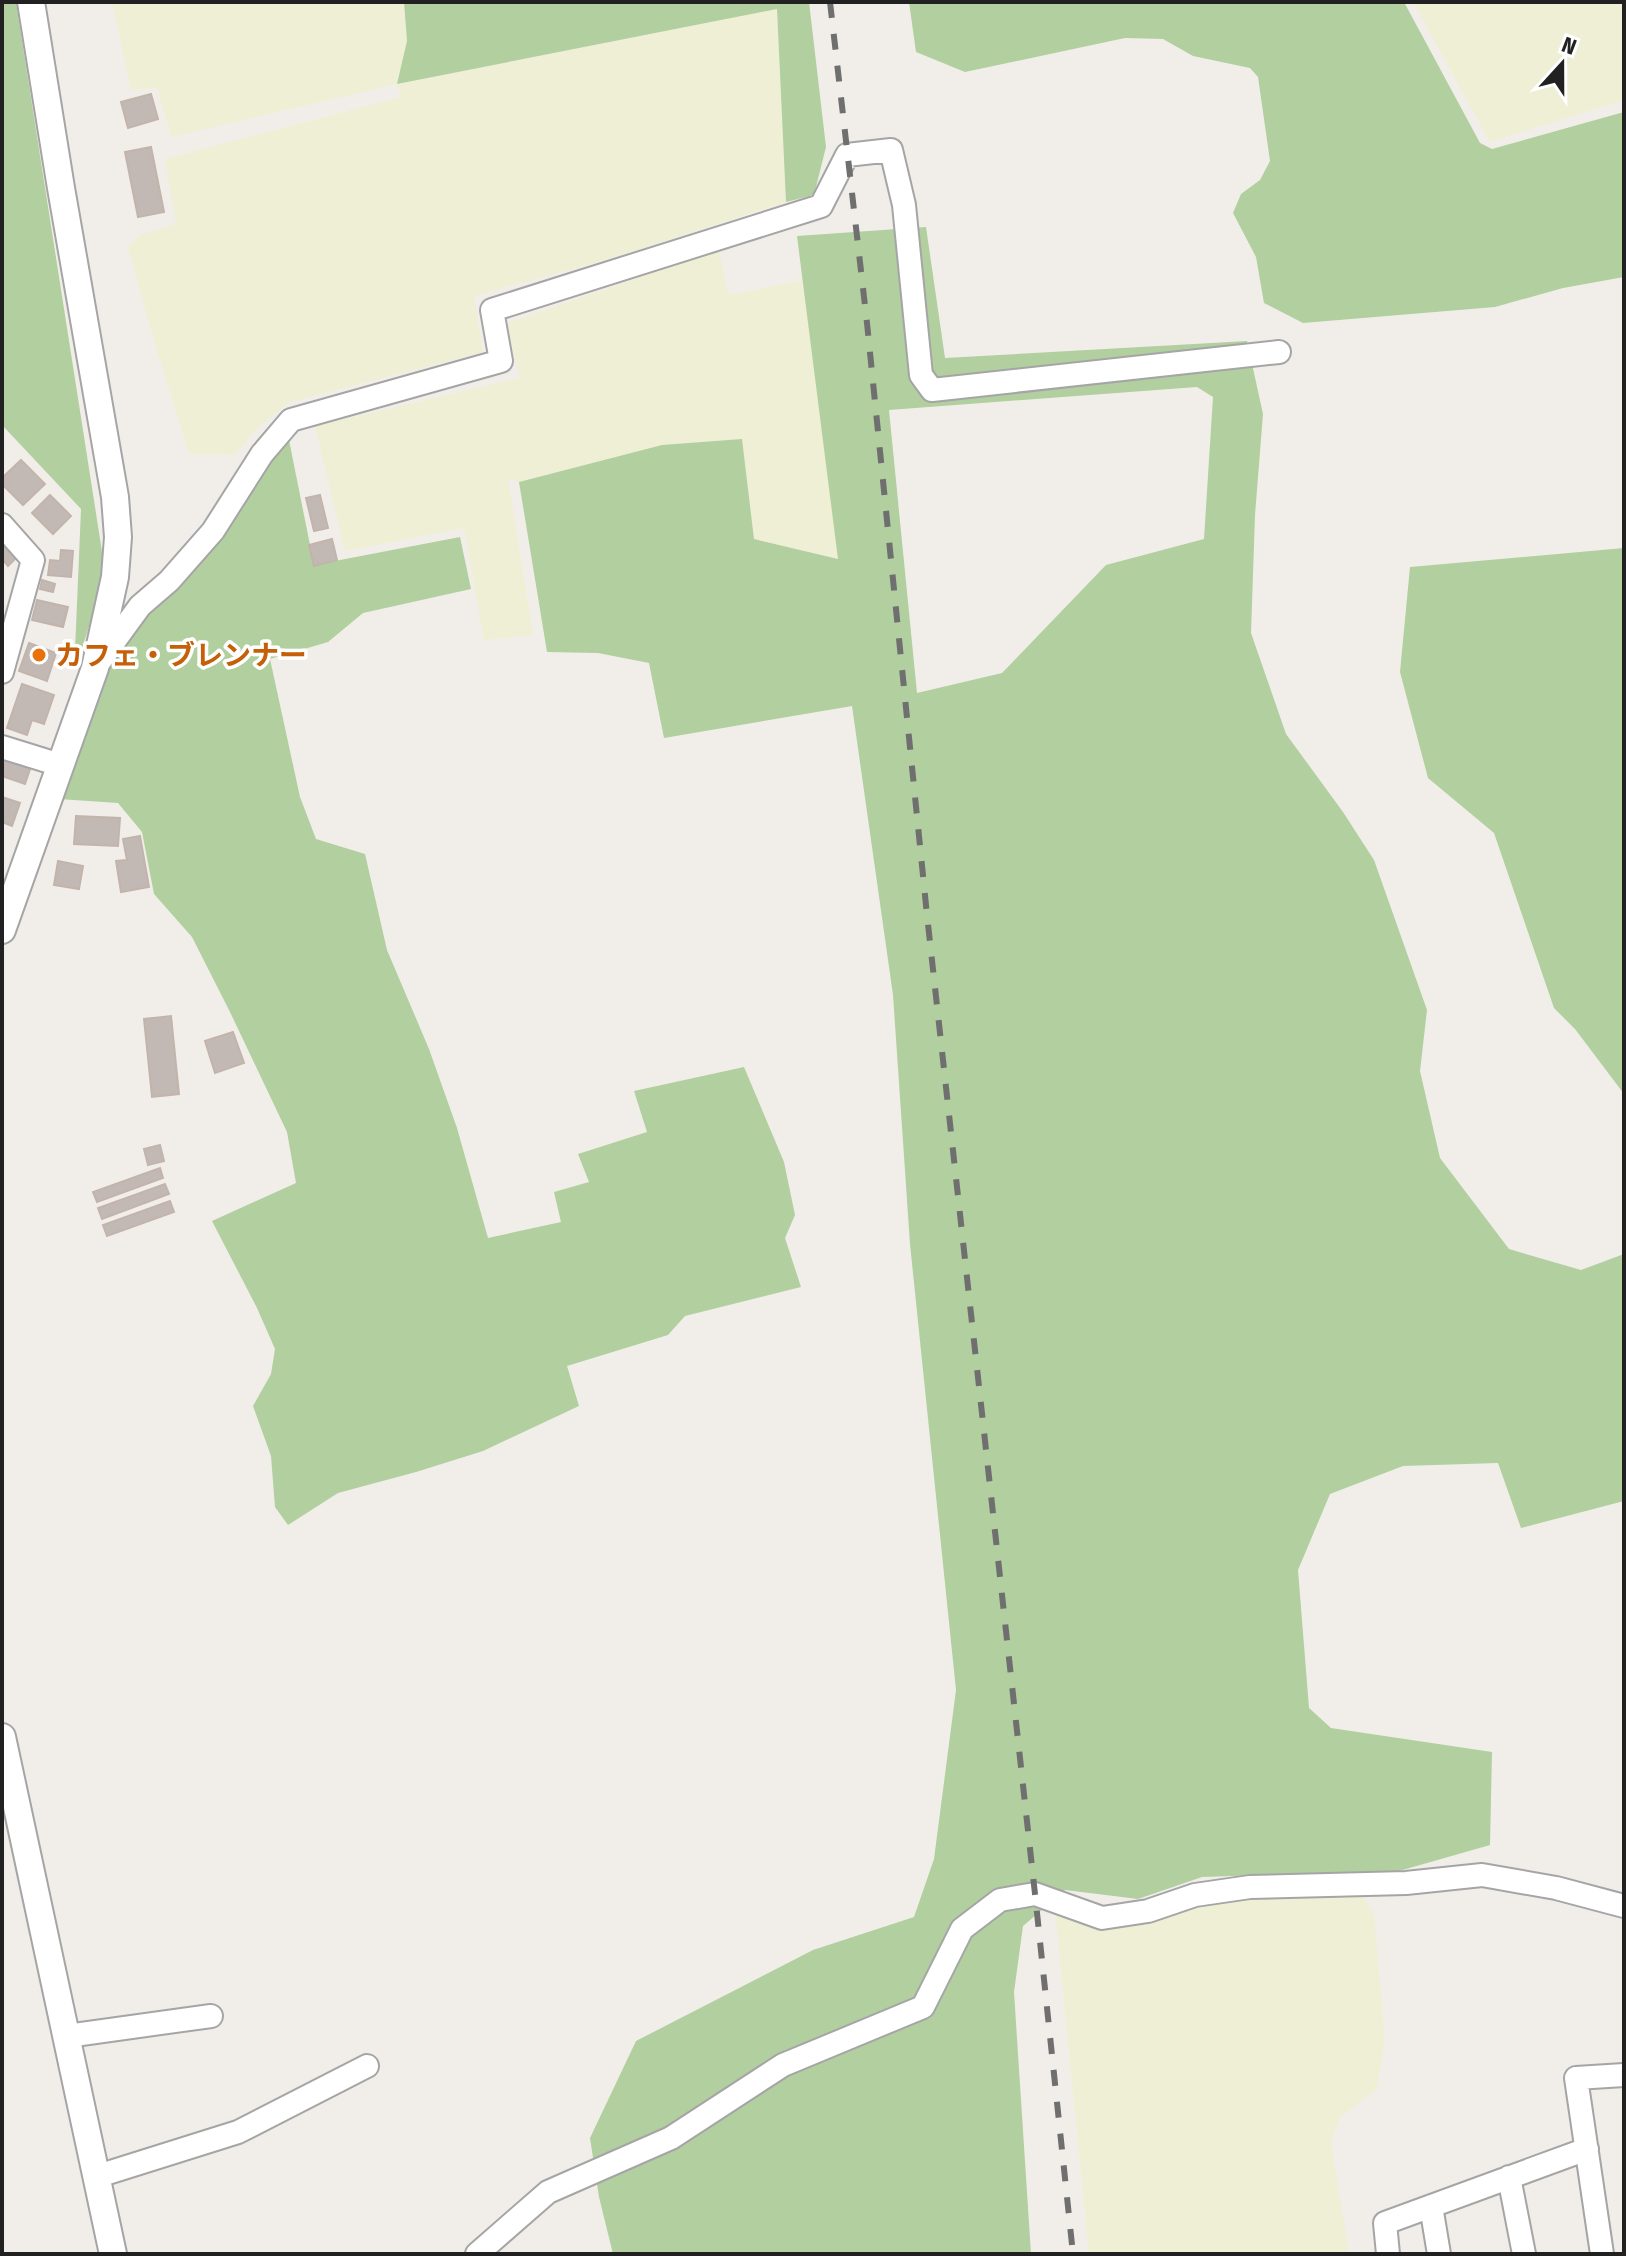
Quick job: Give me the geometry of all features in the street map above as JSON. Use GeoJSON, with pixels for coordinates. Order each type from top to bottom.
{"type":"FeatureCollection","features":[{"type":"Feature","properties":{"kind":"street"},"geometry":{"type":"LineString","coordinates":[[2,930],[95,668],[115,577],[118,537],[115,497],[31,2]]}},
{"type":"Feature","properties":{"kind":"street"},"geometry":{"type":"LineString","coordinates":[[95,668],[140,606],[169,581],[213,531],[262,454],[291,420],[501,361],[492,310],[821,206],[847,155],[891,150],[904,205],[921,375],[932,390],[1279,352]]}},
{"type":"Feature","properties":{"kind":"street"},"geometry":{"type":"LineString","coordinates":[[2,525],[33,560],[8,631],[2,672]]}},
{"type":"Feature","properties":{"kind":"street"},"geometry":{"type":"LineString","coordinates":[[2,747],[60,765]]}},
{"type":"Feature","properties":{"kind":"street"},"geometry":{"type":"LineString","coordinates":[[2,1737],[113,2254]]}},
{"type":"Feature","properties":{"kind":"street"},"geometry":{"type":"LineString","coordinates":[[477,2254],[548,2192],[671,2138],[783,2065],[923,2007],[962,1929],[1000,1900],[1035,1894],[1102,1918],[1148,1911],[1195,1895],[1250,1887],[1406,1883],[1482,1875],[1556,1888],[1624,1906]]}},
{"type":"Feature","properties":{"kind":"street"},"geometry":{"type":"LineString","coordinates":[[67,2036],[211,2016]]}},
{"type":"Feature","properties":{"kind":"street"},"geometry":{"type":"LineString","coordinates":[[98,2176],[238,2132],[367,2066]]}},
{"type":"Feature","properties":{"kind":"street"},"geometry":{"type":"LineString","coordinates":[[1602,2254],[1576,2078],[1624,2075]]}},
{"type":"Feature","properties":{"kind":"street"},"geometry":{"type":"LineString","coordinates":[[1388,2254],[1385,2223],[1587,2149]]}},
{"type":"Feature","properties":{"kind":"street"},"geometry":{"type":"LineString","coordinates":[[1509,2177],[1524,2254]]}},
{"type":"Feature","properties":{"kind":"street"},"geometry":{"type":"LineString","coordinates":[[1431,2206],[1439,2254]]}},
{"type":"Feature","properties":{"kind":"green space"},"geometry":{"type":"Polygon","coordinates":[[[2,2],[16,2],[103,558],[98,599],[81,651],[75,651],[81,509],[2,425],[2,2]]]}},
{"type":"Feature","properties":{"kind":"green space"},"geometry":{"type":"Polygon","coordinates":[[[112,2],[404,2],[407,41],[398,84],[777,9],[786,202],[608,259],[474,296],[483,352],[290,402],[255,430],[235,455],[189,454],[128,247],[140,235],[176,224],[165,159],[401,97],[397,84],[171,137],[157,87],[131,90],[112,2]]]}},
{"type":"Feature","properties":{"kind":"green space"},"geometry":{"type":"Polygon","coordinates":[[[404,2],[809,2],[826,147],[814,195],[786,202],[777,9],[397,84],[407,41],[404,2]]]}},
{"type":"Feature","properties":{"kind":"green space"},"geometry":{"type":"Polygon","coordinates":[[[909,2],[1404,2],[1480,143],[1492,149],[1624,112],[1624,277],[1563,288],[1495,307],[1303,323],[1264,303],[1256,257],[1233,213],[1241,194],[1260,180],[1270,161],[1258,77],[1250,68],[1193,56],[1163,39],[1125,38],[965,72],[916,52],[909,2]]]}},
{"type":"Feature","properties":{"kind":"green space"},"geometry":{"type":"Polygon","coordinates":[[[1413,2],[1624,2],[1624,100],[1490,142],[1413,2]]]}},
{"type":"Feature","properties":{"kind":"green space"},"geometry":{"type":"Polygon","coordinates":[[[926,227],[945,358],[1247,341],[1263,414],[1255,515],[1251,633],[1286,734],[1374,860],[1427,1010],[1420,1071],[1440,1158],[1509,1249],[1581,1270],[1624,1254],[1624,1501],[1521,1528],[1498,1463],[1403,1466],[1330,1494],[1298,1570],[1309,1708],[1331,1728],[1492,1752],[1490,1845],[1399,1871],[1202,1877],[1138,1899],[1065,1890],[1023,1926],[1014,1992],[1031,2254],[613,2254],[599,2197],[590,2138],[636,2041],[813,1950],[914,1917],[934,1859],[956,1690],[910,1244],[893,995],[852,706],[664,738],[649,663],[598,653],[547,652],[519,482],[662,445],[742,439],[754,539],[838,559],[797,236],[926,227]],[[1197,387],[889,410],[917,693],[1002,673],[1106,565],[1204,539],[1213,397],[1197,387]]]}},
{"type":"Feature","properties":{"kind":"green space"},"geometry":{"type":"Polygon","coordinates":[[[719,250],[728,295],[803,280],[839,559],[754,539],[742,439],[662,445],[519,482],[508,478],[533,635],[484,640],[464,528],[345,551],[315,426],[520,378],[507,323],[719,250]]]}},
{"type":"Feature","properties":{"kind":"green space"},"geometry":{"type":"Polygon","coordinates":[[[288,435],[314,565],[460,537],[471,589],[363,613],[328,642],[270,659],[300,797],[316,839],[365,854],[387,950],[429,1049],[457,1128],[488,1238],[561,1222],[554,1192],[589,1182],[578,1154],[647,1132],[634,1091],[744,1067],[784,1162],[795,1215],[785,1238],[801,1287],[685,1316],[668,1335],[567,1366],[579,1406],[483,1451],[338,1493],[288,1525],[275,1507],[271,1456],[253,1406],[271,1374],[275,1349],[212,1221],[296,1183],[287,1132],[192,937],[154,894],[142,832],[118,803],[59,799],[102,676],[149,610],[288,435]]]}},
{"type":"Feature","properties":{"kind":"green space"},"geometry":{"type":"Polygon","coordinates":[[[1624,548],[1624,1094],[1575,1029],[1554,1008],[1494,833],[1428,778],[1400,672],[1410,567],[1624,548]]]}},
{"type":"Feature","properties":{"kind":"green space"},"geometry":{"type":"Polygon","coordinates":[[[1270,1895],[1362,1895],[1374,1913],[1385,2042],[1376,2090],[1340,2117],[1331,2142],[1349,2254],[1089,2254],[1054,1901],[1115,1925],[1171,1906],[1270,1895]]]}},
{"type":"Feature","properties":{"kind":"building"},"geometry":{"type":"Polygon","coordinates":[[[151,94],[158,119],[128,128],[121,102],[151,94]]]}},
{"type":"Feature","properties":{"kind":"building"},"geometry":{"type":"Polygon","coordinates":[[[151,147],[164,212],[138,217],[125,152],[151,147]]]}},
{"type":"Feature","properties":{"kind":"building"},"geometry":{"type":"Polygon","coordinates":[[[21,460],[45,484],[23,505],[2,484],[2,478],[21,460]]]}},
{"type":"Feature","properties":{"kind":"building"},"geometry":{"type":"Polygon","coordinates":[[[50,495],[71,516],[53,534],[32,513],[50,495]]]}},
{"type":"Feature","properties":{"kind":"building"},"geometry":{"type":"Polygon","coordinates":[[[320,495],[328,528],[314,531],[306,498],[320,495]]]}},
{"type":"Feature","properties":{"kind":"building"},"geometry":{"type":"Polygon","coordinates":[[[332,539],[337,560],[314,566],[309,545],[332,539]]]}},
{"type":"Feature","properties":{"kind":"building"},"geometry":{"type":"Polygon","coordinates":[[[4,542],[18,556],[8,566],[2,559],[4,542]]]}},
{"type":"Feature","properties":{"kind":"building"},"geometry":{"type":"Polygon","coordinates":[[[61,550],[73,551],[71,577],[48,575],[50,560],[60,561],[61,550]]]}},
{"type":"Feature","properties":{"kind":"building"},"geometry":{"type":"Polygon","coordinates":[[[42,580],[55,584],[53,592],[40,589],[42,580]]]}},
{"type":"Feature","properties":{"kind":"building"},"geometry":{"type":"Polygon","coordinates":[[[37,600],[68,607],[63,627],[32,620],[37,600]]]}},
{"type":"Feature","properties":{"kind":"building"},"geometry":{"type":"Polygon","coordinates":[[[29,643],[56,653],[47,681],[19,671],[29,643]]]}},
{"type":"Feature","properties":{"kind":"building"},"geometry":{"type":"Polygon","coordinates":[[[22,684],[54,695],[44,724],[32,720],[27,735],[7,728],[22,684]]]}},
{"type":"Feature","properties":{"kind":"building"},"geometry":{"type":"Polygon","coordinates":[[[3,756],[31,766],[25,784],[2,776],[3,756]]]}},
{"type":"Feature","properties":{"kind":"building"},"geometry":{"type":"Polygon","coordinates":[[[2,797],[20,803],[12,826],[2,822],[2,797]]]}},
{"type":"Feature","properties":{"kind":"building"},"geometry":{"type":"Polygon","coordinates":[[[76,816],[120,818],[118,846],[74,844],[76,816]]]}},
{"type":"Feature","properties":{"kind":"building"},"geometry":{"type":"Polygon","coordinates":[[[140,836],[149,887],[121,892],[116,861],[127,860],[123,839],[140,836]]]}},
{"type":"Feature","properties":{"kind":"building"},"geometry":{"type":"Polygon","coordinates":[[[58,861],[83,866],[79,889],[54,885],[58,861]]]}},
{"type":"Feature","properties":{"kind":"building"},"geometry":{"type":"Polygon","coordinates":[[[171,1016],[179,1094],[152,1097],[144,1019],[171,1016]]]}},
{"type":"Feature","properties":{"kind":"building"},"geometry":{"type":"Polygon","coordinates":[[[233,1032],[244,1063],[215,1073],[205,1041],[233,1032]]]}},
{"type":"Feature","properties":{"kind":"building"},"geometry":{"type":"Polygon","coordinates":[[[160,1145],[164,1161],[148,1165],[144,1149],[160,1145]]]}},
{"type":"Feature","properties":{"kind":"building"},"geometry":{"type":"Polygon","coordinates":[[[160,1168],[163,1178],[97,1202],[93,1192],[160,1168]]]}},
{"type":"Feature","properties":{"kind":"building"},"geometry":{"type":"Polygon","coordinates":[[[165,1184],[169,1194],[102,1219],[98,1208],[165,1184]]]}},
{"type":"Feature","properties":{"kind":"building"},"geometry":{"type":"Polygon","coordinates":[[[170,1201],[174,1212],[107,1236],[103,1225],[170,1201]]]}},
{"type":"Feature","properties":{"kind":"railway"},"geometry":{"type":"LineString","coordinates":[[830,2],[1073,2254]]}},
{"type":"Feature","properties":{"kind":"place","name":"カフェ・ブレンナー"},"geometry":{"type":"Point","coordinates":[39,655]}}]}
